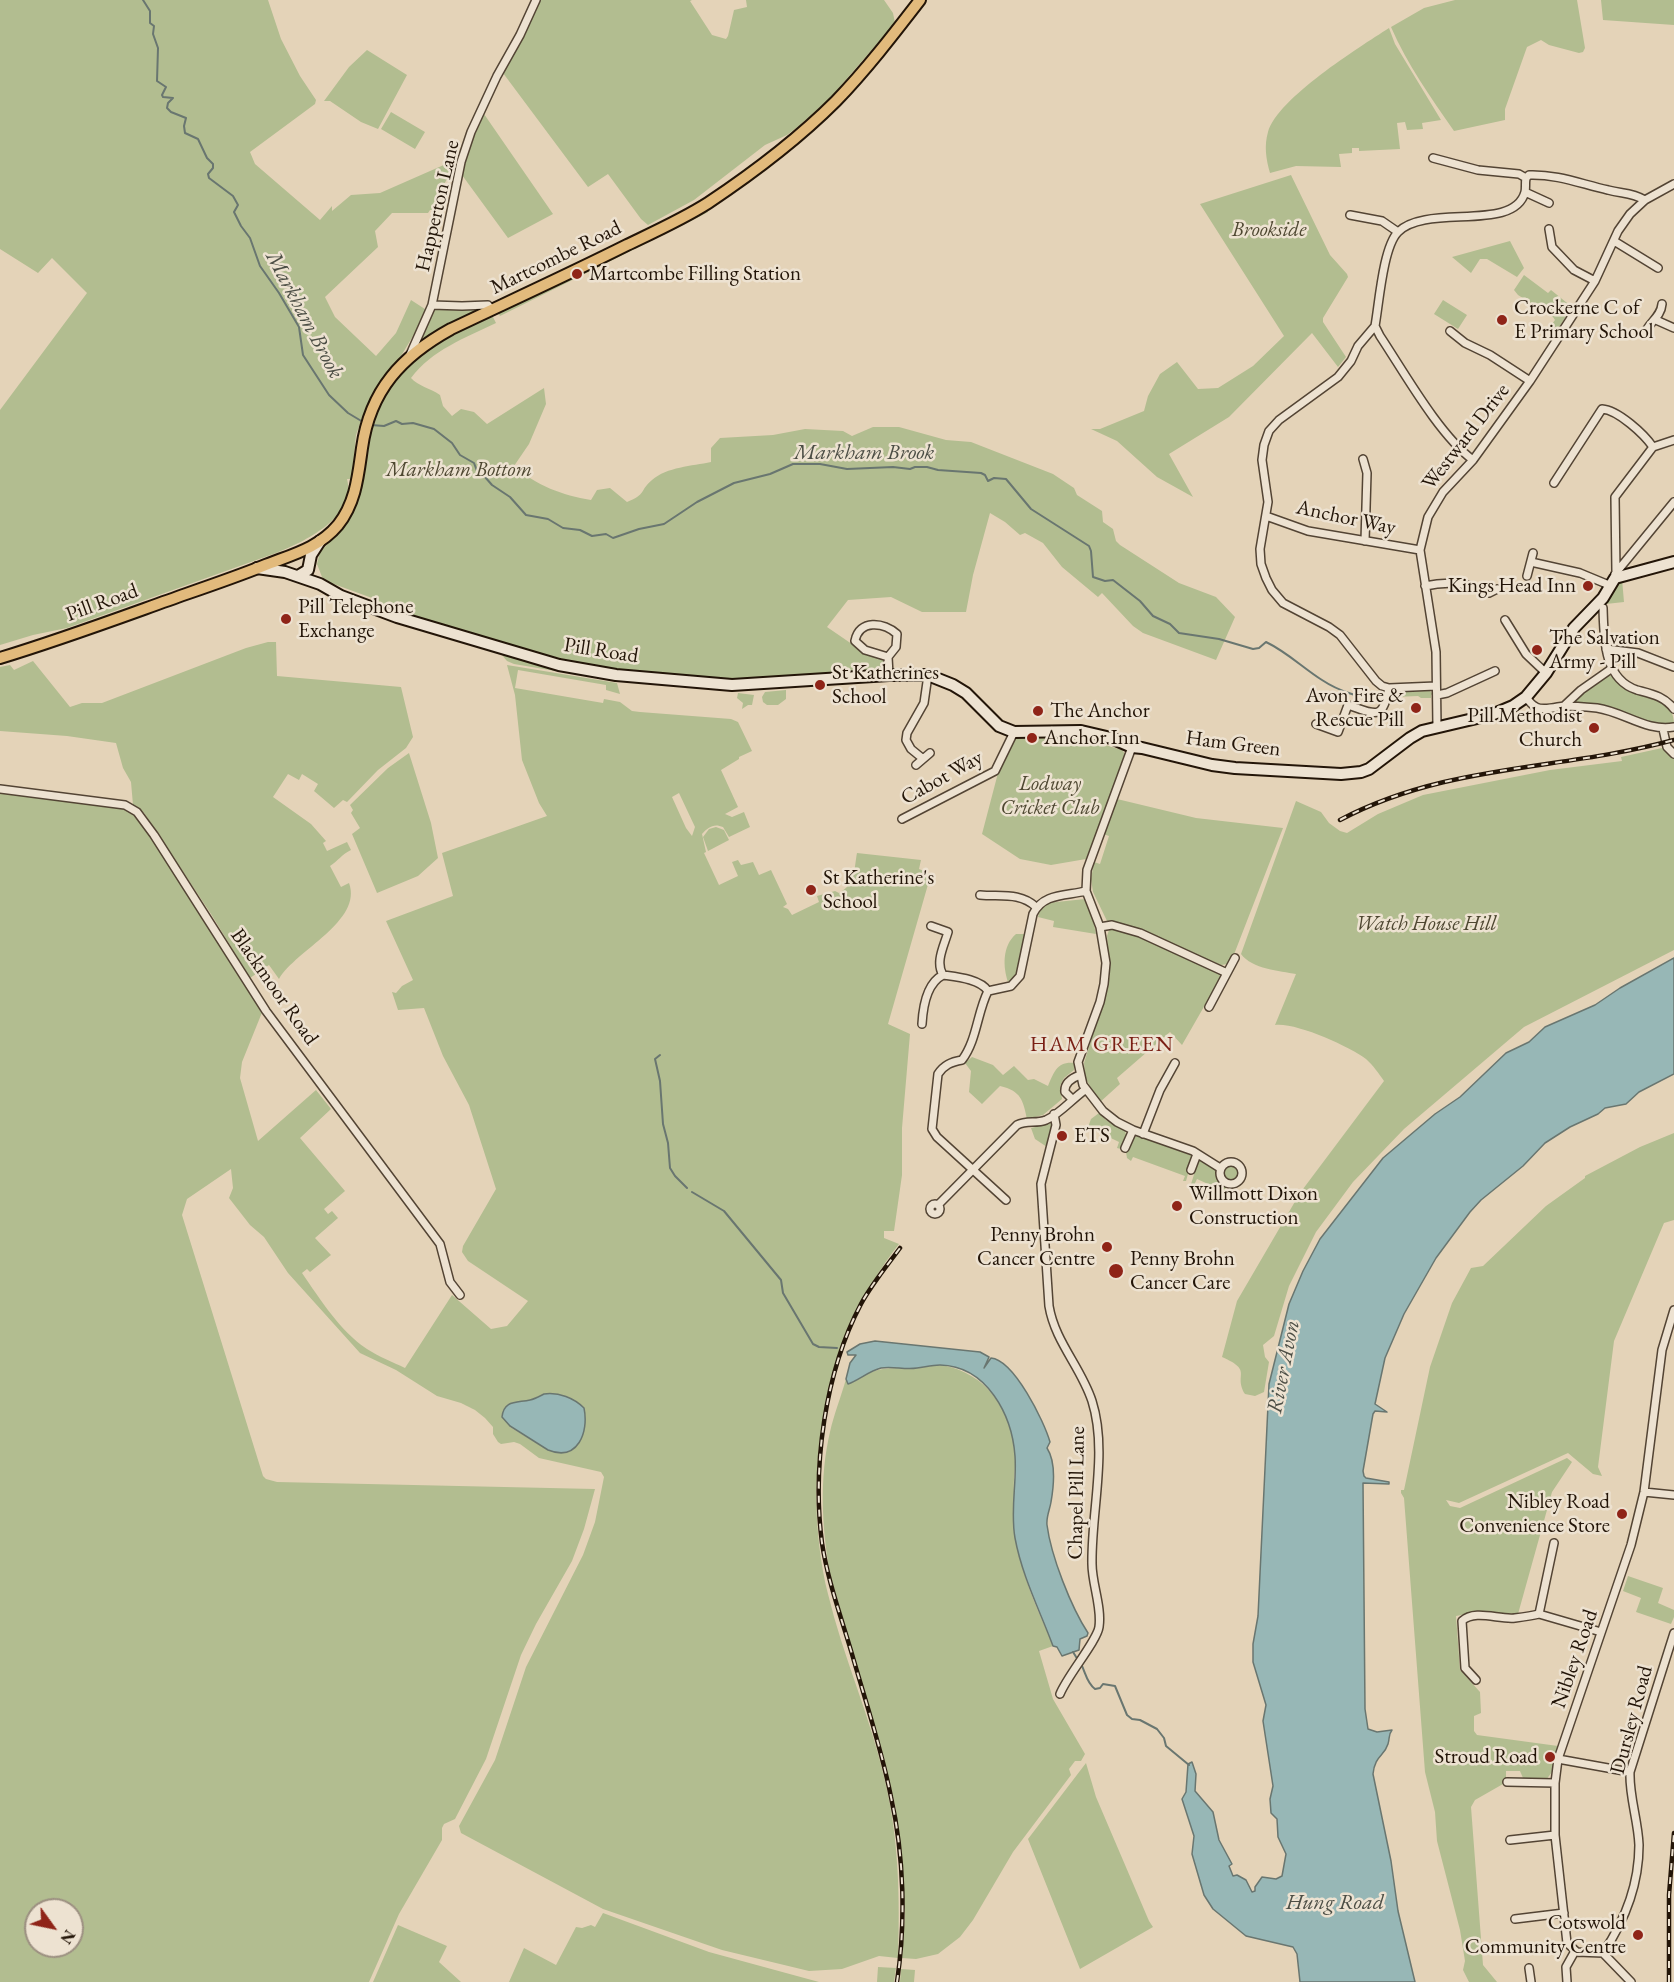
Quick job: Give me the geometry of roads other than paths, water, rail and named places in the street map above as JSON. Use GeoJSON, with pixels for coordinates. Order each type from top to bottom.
{"type":"FeatureCollection","features":[{"type":"Feature","properties":{"kind":"main road","name":"Martcombe Road"},"geometry":{"type":"LineString","coordinates":[[257,568],[286,558],[320,542],[344,516],[355,495],[363,435],[368,418],[376,399],[392,374],[409,357],[431,340],[706,204],[745,177],[791,142],[836,101],[920,0]]}},
{"type":"Feature","properties":{"kind":"main road","name":"Pill Road"},"geometry":{"type":"LineString","coordinates":[[0,658],[63,638],[257,568]]}},
{"type":"Feature","properties":{"kind":"street","name":"Happerton Lane"},"geometry":{"type":"LineString","coordinates":[[409,357],[432,305],[461,162],[483,106],[536,0]]}},
{"type":"Feature","properties":{"kind":"street"},"geometry":{"type":"LineString","coordinates":[[1433,158],[1479,170],[1519,174],[1526,178]]}},
{"type":"Feature","properties":{"kind":"street"},"geometry":{"type":"LineString","coordinates":[[1526,178],[1529,175],[1556,177],[1610,191],[1630,193],[1645,200]]}},
{"type":"Feature","properties":{"kind":"street"},"geometry":{"type":"LineString","coordinates":[[1473,460],[1457,446],[1432,413],[1380,336],[1376,326],[1387,254],[1398,232],[1409,224],[1424,219],[1476,217],[1509,210],[1520,202],[1525,192],[1526,178]]}},
{"type":"Feature","properties":{"kind":"street","name":"Westward Drive"},"geometry":{"type":"LineString","coordinates":[[1437,727],[1436,652],[1420,550],[1428,517],[1443,492],[1473,460],[1530,381],[1595,281],[1630,214],[1645,200],[1674,184]]}},
{"type":"Feature","properties":{"kind":"street"},"geometry":{"type":"LineString","coordinates":[[1525,192],[1549,203]]}},
{"type":"Feature","properties":{"kind":"street"},"geometry":{"type":"LineString","coordinates":[[1350,215],[1382,221],[1398,232]]}},
{"type":"Feature","properties":{"kind":"street"},"geometry":{"type":"LineString","coordinates":[[1549,229],[1552,247],[1574,270],[1595,281]]}},
{"type":"Feature","properties":{"kind":"street"},"geometry":{"type":"LineString","coordinates":[[1614,241],[1658,268]]}},
{"type":"Feature","properties":{"kind":"street"},"geometry":{"type":"LineString","coordinates":[[432,305],[480,304],[488,305],[492,310]]}},
{"type":"Feature","properties":{"kind":"street"},"geometry":{"type":"LineString","coordinates":[[1645,333],[1647,327],[1656,320],[1662,304]]}},
{"type":"Feature","properties":{"kind":"street"},"geometry":{"type":"LineString","coordinates":[[1656,320],[1674,328]]}},
{"type":"Feature","properties":{"kind":"street"},"geometry":{"type":"LineString","coordinates":[[1376,326],[1358,346],[1351,361],[1338,378],[1279,420],[1269,431],[1262,460],[1268,494],[1260,549],[1261,564],[1272,590],[1283,603],[1340,635],[1382,686],[1389,688],[1436,686]]}},
{"type":"Feature","properties":{"kind":"street"},"geometry":{"type":"LineString","coordinates":[[1450,331],[1465,343],[1490,355],[1530,381]]}},
{"type":"Feature","properties":{"kind":"street"},"geometry":{"type":"LineString","coordinates":[[1554,483],[1602,409],[1610,409],[1645,435],[1653,447]]}},
{"type":"Feature","properties":{"kind":"street"},"geometry":{"type":"LineString","coordinates":[[1613,578],[1615,497],[1653,447],[1674,440]]}},
{"type":"Feature","properties":{"kind":"street"},"geometry":{"type":"LineString","coordinates":[[1363,459],[1367,473],[1365,541]]}},
{"type":"Feature","properties":{"kind":"street"},"geometry":{"type":"LineString","coordinates":[[1674,502],[1613,578],[1603,598],[1574,628],[1546,673],[1526,697],[1536,707],[1542,709],[1579,706],[1619,713],[1654,728],[1674,727]]}},
{"type":"Feature","properties":{"kind":"street","name":"Anchor Way"},"geometry":{"type":"LineString","coordinates":[[1266,516],[1308,531],[1420,550]]}},
{"type":"Feature","properties":{"kind":"street"},"geometry":{"type":"LineString","coordinates":[[298,576],[309,570],[311,555],[320,542]]}},
{"type":"Feature","properties":{"kind":"street"},"geometry":{"type":"LineString","coordinates":[[1527,576],[1533,553]]}},
{"type":"Feature","properties":{"kind":"street"},"geometry":{"type":"LineString","coordinates":[[285,572],[286,558]]}},
{"type":"Feature","properties":{"kind":"street","name":"Pill Road"},"geometry":{"type":"LineString","coordinates":[[286,558],[309,570],[320,584]]}},
{"type":"Feature","properties":{"kind":"street"},"geometry":{"type":"LineString","coordinates":[[1531,562],[1613,578],[1674,562]]}},
{"type":"Feature","properties":{"kind":"street","name":"Pill Road"},"geometry":{"type":"LineString","coordinates":[[257,568],[298,576],[368,607],[541,661],[616,675],[732,685],[889,675]]}},
{"type":"Feature","properties":{"kind":"street"},"geometry":{"type":"LineString","coordinates":[[1425,586],[1447,582],[1476,587],[1489,592],[1497,589]]}},
{"type":"Feature","properties":{"kind":"street"},"geometry":{"type":"LineString","coordinates":[[1603,608],[1606,649],[1611,669],[1621,681],[1630,687],[1663,698],[1674,710]]}},
{"type":"Feature","properties":{"kind":"street"},"geometry":{"type":"LineString","coordinates":[[1505,620],[1526,654],[1546,673]]}},
{"type":"Feature","properties":{"kind":"street"},"geometry":{"type":"LineString","coordinates":[[888,657],[872,653],[858,645],[855,640],[860,628],[866,625],[883,625],[897,634],[897,647],[888,657],[889,675],[928,675],[942,680],[966,693],[999,726],[1014,732]]}},
{"type":"Feature","properties":{"kind":"street"},"geometry":{"type":"LineString","coordinates":[[1606,649],[1638,653],[1674,667]]}},
{"type":"Feature","properties":{"kind":"street"},"geometry":{"type":"LineString","coordinates":[[1563,706],[1611,669]]}},
{"type":"Feature","properties":{"kind":"street"},"geometry":{"type":"LineString","coordinates":[[1437,695],[1447,693],[1495,671]]}},
{"type":"Feature","properties":{"kind":"street"},"geometry":{"type":"LineString","coordinates":[[922,758],[906,740],[907,733],[924,703],[928,675]]}},
{"type":"Feature","properties":{"kind":"street"},"geometry":{"type":"LineString","coordinates":[[1316,724],[1338,732],[1348,705],[1377,713],[1382,711],[1385,708],[1389,688]]}},
{"type":"Feature","properties":{"kind":"street","name":"Ham Green"},"geometry":{"type":"LineString","coordinates":[[1014,732],[1081,731],[1111,738],[1132,747],[1212,765],[1341,774],[1369,769],[1422,731],[1494,714],[1514,706],[1526,697]]}},
{"type":"Feature","properties":{"kind":"street"},"geometry":{"type":"LineString","coordinates":[[1663,729],[1667,747],[1674,754]]}},
{"type":"Feature","properties":{"kind":"street","name":"Cabot Way"},"geometry":{"type":"LineString","coordinates":[[902,819],[994,771],[1014,732]]}},
{"type":"Feature","properties":{"kind":"street"},"geometry":{"type":"LineString","coordinates":[[1132,747],[1089,861],[1086,891],[1100,927],[1106,963],[1100,1002],[1078,1062],[1080,1075],[1085,1089],[1109,1116],[1133,1130],[1197,1154],[1220,1168]]}},
{"type":"Feature","properties":{"kind":"street"},"geometry":{"type":"LineString","coordinates":[[916,765],[930,753]]}},
{"type":"Feature","properties":{"kind":"street","name":"Blackmoor Road"},"geometry":{"type":"LineString","coordinates":[[0,789],[125,805],[137,812],[266,1011],[440,1244],[450,1282],[460,1295]]}},
{"type":"Feature","properties":{"kind":"street"},"geometry":{"type":"LineString","coordinates":[[988,991],[1011,986],[1020,976],[1036,907],[1046,899],[1086,891]]}},
{"type":"Feature","properties":{"kind":"street"},"geometry":{"type":"LineString","coordinates":[[980,895],[1017,896],[1030,901],[1036,907]]}},
{"type":"Feature","properties":{"kind":"street"},"geometry":{"type":"LineString","coordinates":[[1100,927],[1113,925],[1140,933],[1227,973]]}},
{"type":"Feature","properties":{"kind":"street"},"geometry":{"type":"LineString","coordinates":[[931,926],[948,932],[939,962],[939,968],[944,975]]}},
{"type":"Feature","properties":{"kind":"street"},"geometry":{"type":"LineString","coordinates":[[1209,1007],[1236,958]]}},
{"type":"Feature","properties":{"kind":"street"},"geometry":{"type":"LineString","coordinates":[[922,1024],[922,1011],[935,979],[944,975],[977,982],[985,986],[988,991]]}},
{"type":"Feature","properties":{"kind":"street"},"geometry":{"type":"LineString","coordinates":[[988,991],[968,1052],[962,1060],[943,1067],[938,1074],[931,1123],[937,1137],[1006,1200]]}},
{"type":"Feature","properties":{"kind":"street"},"geometry":{"type":"LineString","coordinates":[[1143,1134],[1160,1090],[1175,1063]]}},
{"type":"Feature","properties":{"kind":"street"},"geometry":{"type":"LineString","coordinates":[[1071,1099],[1065,1092],[1066,1085],[1071,1079],[1080,1075]]}},
{"type":"Feature","properties":{"kind":"street"},"geometry":{"type":"LineString","coordinates":[[938,1206],[1017,1125],[1045,1120],[1085,1089]]}},
{"type":"Feature","properties":{"kind":"street","name":"Chapel Pill Lane"},"geometry":{"type":"LineString","coordinates":[[1054,1114],[1056,1125],[1041,1184],[1049,1306],[1057,1335],[1092,1400],[1098,1449],[1092,1560],[1099,1628],[1060,1694]]}},
{"type":"Feature","properties":{"kind":"street"},"geometry":{"type":"LineString","coordinates":[[1125,1149],[1133,1130]]}},
{"type":"Feature","properties":{"kind":"street"},"geometry":{"type":"LineString","coordinates":[[1191,1170],[1197,1154]]}},
{"type":"Feature","properties":{"kind":"street","name":"Nibley Road"},"geometry":{"type":"LineString","coordinates":[[1575,1951],[1567,1943],[1555,1834],[1555,1783],[1558,1759],[1631,1545],[1644,1492],[1662,1350],[1674,1310]]}},
{"type":"Feature","properties":{"kind":"street"},"geometry":{"type":"LineString","coordinates":[[1644,1492],[1674,1495]]}},
{"type":"Feature","properties":{"kind":"street"},"geometry":{"type":"LineString","coordinates":[[1539,1614],[1554,1543]]}},
{"type":"Feature","properties":{"kind":"street"},"geometry":{"type":"LineString","coordinates":[[1476,1680],[1465,1668],[1462,1621],[1467,1617],[1513,1618],[1539,1614],[1601,1632]]}},
{"type":"Feature","properties":{"kind":"street","name":"Dursley Road"},"geometry":{"type":"LineString","coordinates":[[1603,1953],[1624,1916],[1631,1897],[1639,1844],[1630,1772],[1674,1633]]}},
{"type":"Feature","properties":{"kind":"street"},"geometry":{"type":"LineString","coordinates":[[1558,1759],[1630,1772]]}},
{"type":"Feature","properties":{"kind":"street"},"geometry":{"type":"LineString","coordinates":[[1507,1782],[1555,1783]]}},
{"type":"Feature","properties":{"kind":"street"},"geometry":{"type":"LineString","coordinates":[[1510,1840],[1555,1834]]}},
{"type":"Feature","properties":{"kind":"street"},"geometry":{"type":"LineString","coordinates":[[1515,1919],[1564,1913]]}},
{"type":"Feature","properties":{"kind":"street"},"geometry":{"type":"LineString","coordinates":[[1567,1982],[1566,1966],[1575,1951],[1603,1953],[1631,1982]]}},
{"type":"Feature","properties":{"kind":"street"},"geometry":{"type":"LineString","coordinates":[[1528,1968],[1532,1982]]}},
{"type":"Feature","properties":{"kind":"water","name":"Hung Road"},"geometry":{"type":"Polygon","coordinates":[[[1674,958],[1674,1074],[1639,1092],[1626,1104],[1605,1108],[1545,1143],[1523,1166],[1481,1200],[1436,1258],[1404,1314],[1385,1358],[1375,1404],[1387,1412],[1375,1411],[1373,1414],[1363,1471],[1366,1478],[1389,1482],[1389,1484],[1363,1483],[1365,1709],[1368,1729],[1377,1732],[1392,1730],[1389,1742],[1376,1763],[1373,1774],[1391,1861],[1398,1911],[1415,1982],[1300,1982],[1297,1954],[1293,1947],[1246,1936],[1213,1909],[1204,1895],[1192,1854],[1194,1836],[1182,1799],[1186,1792],[1188,1764],[1192,1762],[1196,1774],[1195,1791],[1213,1812],[1219,1840],[1232,1864],[1229,1866],[1233,1876],[1237,1875],[1246,1880],[1252,1892],[1255,1891],[1262,1877],[1276,1879],[1282,1876],[1286,1854],[1278,1837],[1277,1819],[1271,1813],[1270,1799],[1273,1786],[1263,1721],[1266,1705],[1253,1662],[1253,1644],[1258,1616],[1269,1384],[1289,1304],[1320,1239],[1383,1158],[1435,1114],[1460,1097],[1506,1053],[1529,1042],[1545,1027],[1595,1005],[1620,988],[1674,958]]]}},
{"type":"Feature","properties":{"kind":"water"},"geometry":{"type":"Polygon","coordinates":[[[875,1341],[980,1352],[989,1357],[984,1368],[991,1358],[1000,1361],[1027,1393],[1050,1442],[1047,1448],[1052,1460],[1053,1481],[1047,1525],[1063,1581],[1088,1633],[1080,1639],[1079,1650],[1062,1656],[1057,1647],[1053,1646],[1022,1566],[1014,1528],[1015,1456],[1013,1440],[1009,1425],[994,1396],[984,1383],[971,1374],[957,1368],[940,1365],[881,1368],[848,1384],[846,1379],[850,1363],[856,1355],[848,1355],[847,1352],[860,1344],[875,1341]]]}},
{"type":"Feature","properties":{"kind":"water"},"geometry":{"type":"Polygon","coordinates":[[[544,1394],[566,1397],[576,1401],[584,1408],[583,1435],[574,1448],[567,1452],[558,1453],[548,1450],[510,1426],[502,1417],[508,1405],[532,1400],[544,1394]]]}},
{"type":"Feature","properties":{"kind":"waterway","name":"Markham Brook"},"geometry":{"type":"LineString","coordinates":[[143,0],[150,11],[150,23],[154,26],[153,34],[158,48],[157,81],[166,87],[163,97],[173,98],[167,108],[186,118],[185,133],[198,139],[207,158],[213,164],[208,174],[209,178],[233,196],[238,205],[234,212],[250,238],[260,266],[299,327],[303,355],[329,395],[348,413],[363,422]]}},
{"type":"Feature","properties":{"kind":"waterway","name":"Markham Brook"},"geometry":{"type":"LineString","coordinates":[[371,425],[384,426],[396,421],[434,429],[452,443],[460,455],[474,463],[477,471],[510,497],[526,515],[548,519],[563,528],[580,530],[592,536],[606,534],[613,538],[664,524],[697,502],[734,483],[770,474],[793,464],[820,464],[847,469],[927,467],[981,473],[988,481],[994,478],[1006,479],[1031,509],[1089,546],[1093,577],[1105,581],[1113,580],[1140,601],[1153,616],[1170,624],[1179,633],[1219,639],[1253,649],[1259,648],[1266,642],[1336,688],[1380,701]]}},
{"type":"Feature","properties":{"kind":"waterway"},"geometry":{"type":"LineString","coordinates":[[660,1055],[655,1059],[660,1081],[663,1124],[668,1143],[670,1168],[687,1188]]}},
{"type":"Feature","properties":{"kind":"waterway"},"geometry":{"type":"LineString","coordinates":[[692,1192],[724,1211],[781,1280],[783,1293],[813,1344],[819,1347],[837,1348]]}},
{"type":"Feature","properties":{"kind":"waterway"},"geometry":{"type":"LineString","coordinates":[[1073,1652],[1078,1660]]}},
{"type":"Feature","properties":{"kind":"waterway"},"geometry":{"type":"LineString","coordinates":[[1081,1664],[1095,1689],[1100,1688],[1103,1684],[1115,1686],[1127,1715],[1157,1729],[1164,1738],[1166,1746],[1189,1765]]}},
{"type":"Feature","properties":{"kind":"railway"},"geometry":{"type":"LineString","coordinates":[[1340,820],[1381,801],[1463,778],[1589,758],[1674,740]]}},
{"type":"Feature","properties":{"kind":"railway"},"geometry":{"type":"LineString","coordinates":[[897,1982],[902,1936],[899,1842],[879,1746],[828,1573],[819,1514],[819,1483],[824,1420],[838,1359],[861,1304],[900,1248]]}},
{"type":"Feature","properties":{"kind":"railway"},"geometry":{"type":"LineString","coordinates":[[1669,1982],[1669,1895],[1674,1833]]}},
{"type":"Feature","properties":{"kind":"place","name":"Martcombe Filling Station"},"geometry":{"type":"Point","coordinates":[577,274]}},
{"type":"Feature","properties":{"kind":"place","name":"Crockerne C of E Primary School"},"geometry":{"type":"Point","coordinates":[1502,320]}},
{"type":"Feature","properties":{"kind":"place","name":"Kings Head Inn"},"geometry":{"type":"Point","coordinates":[1588,586]}},
{"type":"Feature","properties":{"kind":"place","name":"Pill Telephone Exchange"},"geometry":{"type":"Point","coordinates":[286,619]}},
{"type":"Feature","properties":{"kind":"place","name":"The Salvation Army - Pill"},"geometry":{"type":"Point","coordinates":[1537,650]}},
{"type":"Feature","properties":{"kind":"place","name":"St Katherines School"},"geometry":{"type":"Point","coordinates":[820,685]}},
{"type":"Feature","properties":{"kind":"place","name":"Avon Fire & Rescue Pill"},"geometry":{"type":"Point","coordinates":[1416,708]}},
{"type":"Feature","properties":{"kind":"place","name":"The Anchor"},"geometry":{"type":"Point","coordinates":[1038,711]}},
{"type":"Feature","properties":{"kind":"place","name":"Pill Methodist Church"},"geometry":{"type":"Point","coordinates":[1594,728]}},
{"type":"Feature","properties":{"kind":"place","name":"Anchor Inn"},"geometry":{"type":"Point","coordinates":[1032,738]}},
{"type":"Feature","properties":{"kind":"place","name":"St Katherine's School"},"geometry":{"type":"Point","coordinates":[811,890]}},
{"type":"Feature","properties":{"kind":"place","name":"ETS"},"geometry":{"type":"Point","coordinates":[1062,1136]}},
{"type":"Feature","properties":{"kind":"place","name":"Willmott Dixon Construction"},"geometry":{"type":"Point","coordinates":[1177,1206]}},
{"type":"Feature","properties":{"kind":"place","name":"Penny Brohn Cancer Centre"},"geometry":{"type":"Point","coordinates":[1107,1247]}},
{"type":"Feature","properties":{"kind":"place","name":"Penny Brohn Cancer Care"},"geometry":{"type":"Point","coordinates":[1116,1271]}},
{"type":"Feature","properties":{"kind":"place","name":"Nibley Road Convenience Store"},"geometry":{"type":"Point","coordinates":[1622,1514]}},
{"type":"Feature","properties":{"kind":"place","name":"Stroud Road"},"geometry":{"type":"Point","coordinates":[1550,1757]}},
{"type":"Feature","properties":{"kind":"place","name":"Cotswold Community Centre"},"geometry":{"type":"Point","coordinates":[1638,1935]}},
{"type":"Feature","properties":{"kind":"district","name":"HAM GREEN"},"geometry":{"type":"Point","coordinates":[1102,1045]}},
{"type":"Feature","properties":{"kind":"park label","name":"Brookside"},"geometry":{"type":"Point","coordinates":[1269,230]}},
{"type":"Feature","properties":{"kind":"park label","name":"Markham Bottom"},"geometry":{"type":"Point","coordinates":[459,470]}},
{"type":"Feature","properties":{"kind":"park label","name":"Lodway Cricket Club"},"geometry":{"type":"Point","coordinates":[1050,796]}},
{"type":"Feature","properties":{"kind":"park label","name":"Watch House Hill"},"geometry":{"type":"Point","coordinates":[1426,924]}},
{"type":"Feature","properties":{"kind":"water label","name":"River Avon"},"geometry":{"type":"Point","coordinates":[1284,1367]}}]}
